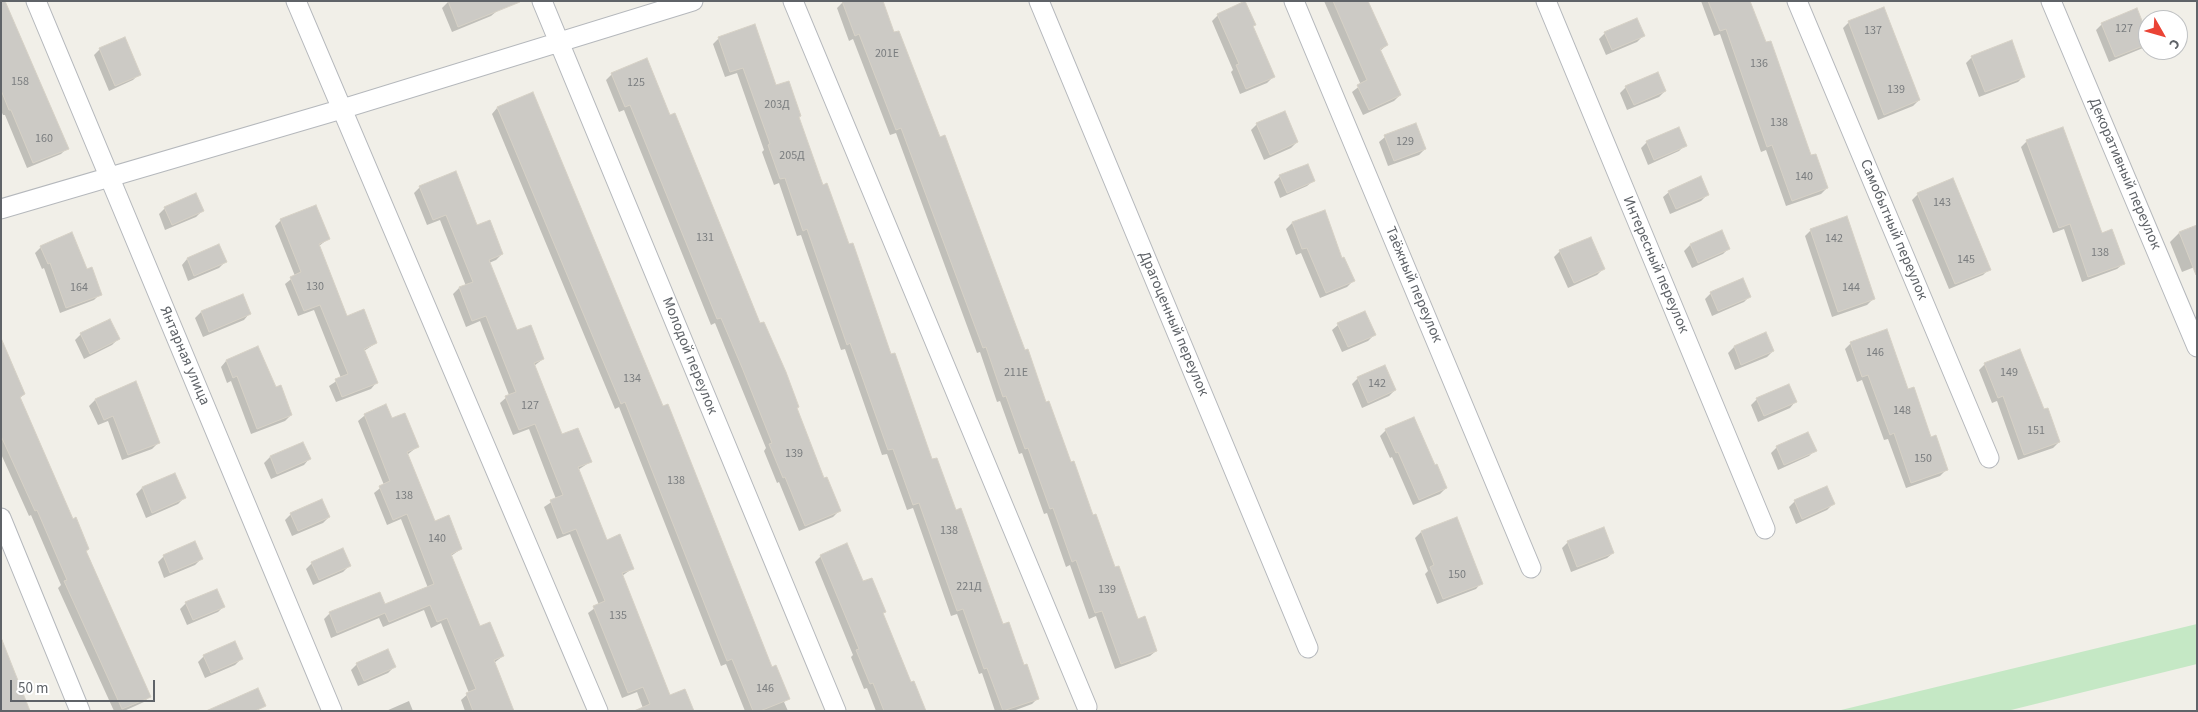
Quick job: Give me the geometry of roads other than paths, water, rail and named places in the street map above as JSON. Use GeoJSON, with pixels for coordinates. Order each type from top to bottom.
{"type":"FeatureCollection","features":[{"type":"Feature","properties":{"kind":"street","name":"Янтарная улица"},"geometry":{"type":"LineString","coordinates":[[36,1],[332,711]]}},
{"type":"Feature","properties":{"kind":"street"},"geometry":{"type":"LineString","coordinates":[[296,1],[598,711]]}},
{"type":"Feature","properties":{"kind":"street","name":"Молодой переулок"},"geometry":{"type":"LineString","coordinates":[[542,1],[836,711]]}},
{"type":"Feature","properties":{"kind":"street"},"geometry":{"type":"LineString","coordinates":[[1,210],[342,109],[694,1]]}},
{"type":"Feature","properties":{"kind":"street"},"geometry":{"type":"LineString","coordinates":[[792,1],[1088,707]]}},
{"type":"Feature","properties":{"kind":"street","name":"Драгоценный переулок"},"geometry":{"type":"LineString","coordinates":[[1039,1],[1308,648]]}},
{"type":"Feature","properties":{"kind":"street","name":"Таёжный переулок"},"geometry":{"type":"LineString","coordinates":[[1294,1],[1531,568]]}},
{"type":"Feature","properties":{"kind":"street","name":"Интересный переулок"},"geometry":{"type":"LineString","coordinates":[[1546,1],[1765,529]]}},
{"type":"Feature","properties":{"kind":"street","name":"Самобытный переулок"},"geometry":{"type":"LineString","coordinates":[[1798,1],[1989,458]]}},
{"type":"Feature","properties":{"kind":"street","name":"Декоративный переулок"},"geometry":{"type":"LineString","coordinates":[[2051,1],[2197,347]]}},
{"type":"Feature","properties":{"kind":"street"},"geometry":{"type":"LineString","coordinates":[[1,518],[80,711]]}}]}
